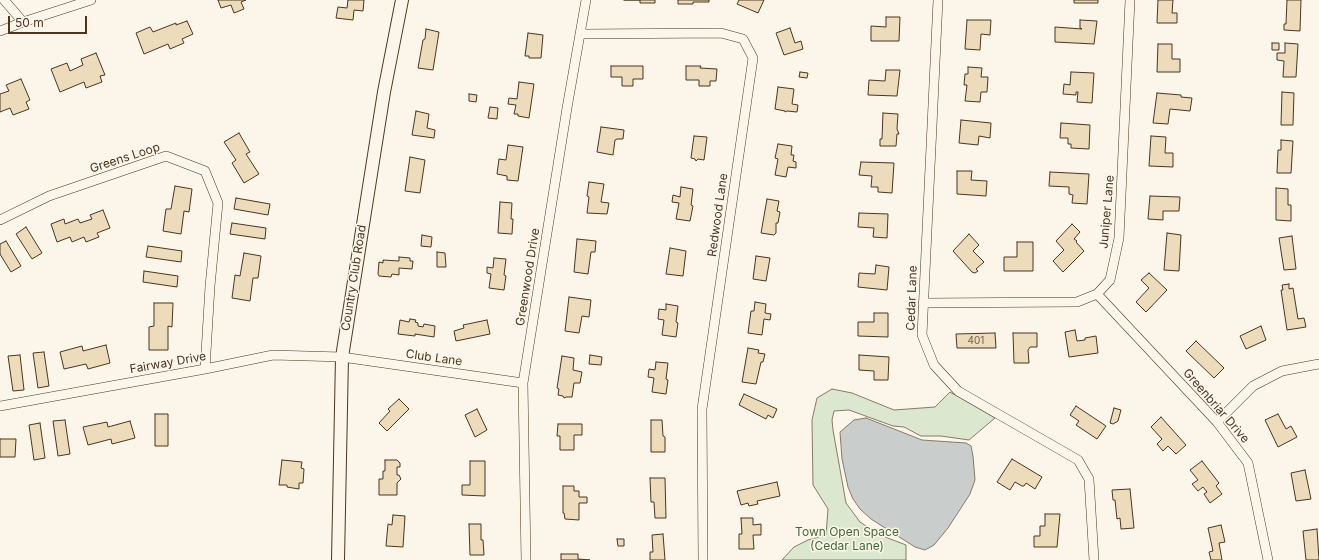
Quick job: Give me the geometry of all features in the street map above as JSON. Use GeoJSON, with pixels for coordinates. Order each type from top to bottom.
{"type":"FeatureCollection","features":[{"type":"Feature","properties":{"kind":"street"},"geometry":{"type":"LineString","coordinates":[[4,0],[23,22]]}},
{"type":"Feature","properties":{"kind":"street"},"geometry":{"type":"LineString","coordinates":[[0,32],[23,22],[91,0]]}},
{"type":"Feature","properties":{"kind":"street","name":"Country Club Road"},"geometry":{"type":"LineString","coordinates":[[338,560],[342,357],[384,92],[402,0]]}},
{"type":"Feature","properties":{"kind":"street","name":"Greenwood Drive"},"geometry":{"type":"LineString","coordinates":[[526,560],[523,383],[567,108],[586,0]]}},
{"type":"Feature","properties":{"kind":"street","name":"Cedar Lane"},"geometry":{"type":"LineString","coordinates":[[938,0],[922,335],[934,365],[958,391],[1078,460],[1089,478],[1094,560]]}},
{"type":"Feature","properties":{"kind":"street","name":"Juniper Lane"},"geometry":{"type":"LineString","coordinates":[[923,303],[1077,302],[1097,294],[1110,280],[1119,238],[1130,0]]}},
{"type":"Feature","properties":{"kind":"street","name":"Redwood Lane"},"geometry":{"type":"LineString","coordinates":[[581,34],[720,34],[743,38],[753,58],[702,409],[704,560]]}},
{"type":"Feature","properties":{"kind":"street","name":"Greens Loop"},"geometry":{"type":"LineString","coordinates":[[0,220],[49,196],[166,156],[205,170],[218,203],[210,286],[205,369]]}},
{"type":"Feature","properties":{"kind":"street","name":"Greenbriar Drive"},"geometry":{"type":"LineString","coordinates":[[1097,294],[1217,422],[1248,463],[1268,560]]}},
{"type":"Feature","properties":{"kind":"street","name":"Fairway Drive"},"geometry":{"type":"LineString","coordinates":[[0,406],[205,369],[273,355],[342,357]]}},
{"type":"Feature","properties":{"kind":"street","name":"Club Lane"},"geometry":{"type":"LineString","coordinates":[[342,357],[523,383]]}},
{"type":"Feature","properties":{"kind":"street"},"geometry":{"type":"LineString","coordinates":[[1217,422],[1253,386],[1282,370],[1319,364]]}},
{"type":"Feature","properties":{"kind":"green space","name":"Town Open Space (Cedar Lane)"},"geometry":{"type":"Polygon","coordinates":[[[832,389],[852,393],[894,410],[935,407],[950,392],[995,418],[969,440],[941,436],[921,436],[904,427],[893,426],[849,410],[834,411],[832,420],[833,430],[846,503],[860,522],[880,535],[906,545],[906,560],[782,560],[794,547],[808,540],[826,535],[828,509],[813,485],[812,420],[817,398],[832,389]]]}},
{"type":"Feature","properties":{"kind":"shaded area"},"geometry":{"type":"Polygon","coordinates":[[[866,418],[922,440],[966,443],[971,446],[975,480],[970,494],[948,528],[934,545],[925,550],[915,547],[871,519],[860,509],[853,499],[848,487],[842,459],[840,432],[854,420],[866,418]]]}},
{"type":"Feature","properties":{"kind":"building"},"geometry":{"type":"Polygon","coordinates":[[[218,0],[246,0],[241,2],[244,9],[234,13],[231,5],[221,8],[218,0]]]}},
{"type":"Feature","properties":{"kind":"building"},"geometry":{"type":"Polygon","coordinates":[[[348,0],[364,0],[363,11],[354,10],[353,20],[336,18],[338,7],[347,8],[348,0]]]}},
{"type":"Feature","properties":{"kind":"building"},"geometry":{"type":"Polygon","coordinates":[[[640,0],[655,0],[655,3],[640,3],[640,0]]]}},
{"type":"Feature","properties":{"kind":"building"},"geometry":{"type":"Polygon","coordinates":[[[678,0],[709,0],[709,2],[678,4],[678,0]]]}},
{"type":"Feature","properties":{"kind":"building"},"geometry":{"type":"Polygon","coordinates":[[[739,0],[764,0],[758,13],[737,4],[739,0]]]}},
{"type":"Feature","properties":{"kind":"building"},"geometry":{"type":"Polygon","coordinates":[[[1074,0],[1098,0],[1098,3],[1074,3],[1074,0]]]}},
{"type":"Feature","properties":{"kind":"building"},"geometry":{"type":"Polygon","coordinates":[[[1158,0],[1173,0],[1172,13],[1177,13],[1177,23],[1157,23],[1158,0]]]}},
{"type":"Feature","properties":{"kind":"building"},"geometry":{"type":"Polygon","coordinates":[[[1287,0],[1301,0],[1300,31],[1284,30],[1284,24],[1286,24],[1287,0]]]}},
{"type":"Feature","properties":{"kind":"building"},"geometry":{"type":"Polygon","coordinates":[[[886,17],[900,17],[899,41],[871,41],[871,26],[886,27],[886,17]]]}},
{"type":"Feature","properties":{"kind":"building"},"geometry":{"type":"Polygon","coordinates":[[[967,20],[991,20],[990,35],[981,34],[980,50],[965,49],[967,20]]]}},
{"type":"Feature","properties":{"kind":"building"},"geometry":{"type":"Polygon","coordinates":[[[1080,20],[1097,21],[1094,44],[1055,42],[1055,27],[1082,29],[1080,28],[1080,20]]]}},
{"type":"Feature","properties":{"kind":"building"},"geometry":{"type":"Polygon","coordinates":[[[187,21],[193,34],[182,39],[184,43],[170,49],[168,44],[144,54],[136,33],[150,27],[153,32],[176,23],[176,25],[187,21]]]}},
{"type":"Feature","properties":{"kind":"building"},"geometry":{"type":"Polygon","coordinates":[[[790,28],[795,43],[801,41],[803,49],[784,55],[776,33],[790,28]]]}},
{"type":"Feature","properties":{"kind":"building"},"geometry":{"type":"Polygon","coordinates":[[[426,29],[439,32],[433,70],[418,68],[426,29]]]}},
{"type":"Feature","properties":{"kind":"building"},"geometry":{"type":"Polygon","coordinates":[[[528,33],[543,35],[541,58],[529,58],[529,56],[525,56],[528,33]]]}},
{"type":"Feature","properties":{"kind":"building"},"geometry":{"type":"Polygon","coordinates":[[[1272,43],[1279,43],[1279,50],[1272,50],[1272,43]]]}},
{"type":"Feature","properties":{"kind":"building"},"geometry":{"type":"Polygon","coordinates":[[[1285,43],[1298,44],[1296,77],[1283,77],[1284,61],[1277,60],[1277,53],[1285,53],[1285,43]]]}},
{"type":"Feature","properties":{"kind":"building"},"geometry":{"type":"Polygon","coordinates":[[[1158,44],[1172,44],[1172,59],[1180,59],[1180,72],[1157,72],[1158,44]]]}},
{"type":"Feature","properties":{"kind":"building"},"geometry":{"type":"Polygon","coordinates":[[[96,53],[105,75],[100,76],[102,82],[86,88],[84,82],[60,92],[51,69],[67,63],[70,71],[83,65],[81,59],[96,53]]]}},
{"type":"Feature","properties":{"kind":"building"},"geometry":{"type":"Polygon","coordinates":[[[611,66],[643,66],[643,79],[633,79],[633,86],[622,86],[622,77],[611,77],[611,66]]]}},
{"type":"Feature","properties":{"kind":"building"},"geometry":{"type":"Polygon","coordinates":[[[686,66],[701,66],[700,68],[717,69],[716,81],[710,81],[710,86],[699,86],[699,80],[686,80],[686,66]]]}},
{"type":"Feature","properties":{"kind":"building"},"geometry":{"type":"Polygon","coordinates":[[[968,67],[982,68],[981,77],[988,77],[987,92],[981,92],[980,102],[965,101],[967,85],[964,85],[965,74],[968,74],[968,67]]]}},
{"type":"Feature","properties":{"kind":"building"},"geometry":{"type":"Polygon","coordinates":[[[886,70],[900,70],[897,96],[868,95],[869,80],[885,81],[886,70]]]}},
{"type":"Feature","properties":{"kind":"building"},"geometry":{"type":"Polygon","coordinates":[[[800,72],[808,73],[807,78],[799,77],[800,72]]]}},
{"type":"Feature","properties":{"kind":"building"},"geometry":{"type":"Polygon","coordinates":[[[1071,72],[1094,73],[1092,103],[1077,102],[1078,92],[1076,92],[1076,95],[1063,94],[1064,84],[1070,85],[1071,72]]]}},
{"type":"Feature","properties":{"kind":"building"},"geometry":{"type":"Polygon","coordinates":[[[21,79],[30,100],[26,102],[29,109],[13,115],[10,108],[0,112],[0,94],[9,91],[6,85],[21,79]]]}},
{"type":"Feature","properties":{"kind":"building"},"geometry":{"type":"Polygon","coordinates":[[[519,82],[534,84],[529,118],[514,114],[516,105],[508,104],[509,98],[517,99],[519,82]]]}},
{"type":"Feature","properties":{"kind":"building"},"geometry":{"type":"Polygon","coordinates":[[[778,87],[794,89],[792,104],[798,105],[797,112],[785,112],[775,109],[778,87]]]}},
{"type":"Feature","properties":{"kind":"building"},"geometry":{"type":"Polygon","coordinates":[[[1282,92],[1294,93],[1293,125],[1281,125],[1282,92]]]}},
{"type":"Feature","properties":{"kind":"building"},"geometry":{"type":"Polygon","coordinates":[[[1157,93],[1181,95],[1181,97],[1192,98],[1190,111],[1170,109],[1168,124],[1153,123],[1157,93]]]}},
{"type":"Feature","properties":{"kind":"building"},"geometry":{"type":"Polygon","coordinates":[[[469,94],[477,95],[476,102],[469,101],[469,94]]]}},
{"type":"Feature","properties":{"kind":"building"},"geometry":{"type":"Polygon","coordinates":[[[490,107],[498,108],[497,119],[488,118],[490,107]]]}},
{"type":"Feature","properties":{"kind":"building"},"geometry":{"type":"Polygon","coordinates":[[[416,111],[429,114],[427,128],[435,130],[434,138],[412,135],[416,111]]]}},
{"type":"Feature","properties":{"kind":"building"},"geometry":{"type":"Polygon","coordinates":[[[883,113],[898,114],[897,129],[899,134],[897,134],[896,146],[880,146],[880,139],[882,139],[883,113]]]}},
{"type":"Feature","properties":{"kind":"building"},"geometry":{"type":"Polygon","coordinates":[[[961,120],[991,123],[990,138],[979,136],[978,145],[959,143],[961,120]]]}},
{"type":"Feature","properties":{"kind":"building"},"geometry":{"type":"Polygon","coordinates":[[[1061,123],[1090,125],[1089,149],[1071,148],[1071,144],[1068,144],[1068,138],[1060,138],[1061,123]]]}},
{"type":"Feature","properties":{"kind":"building"},"geometry":{"type":"Polygon","coordinates":[[[601,127],[624,130],[623,139],[615,140],[613,155],[597,152],[601,127]]]}},
{"type":"Feature","properties":{"kind":"building"},"geometry":{"type":"Polygon","coordinates":[[[239,133],[250,152],[246,154],[259,174],[244,183],[232,163],[236,160],[224,142],[239,133]]]}},
{"type":"Feature","properties":{"kind":"building"},"geometry":{"type":"Polygon","coordinates":[[[694,136],[707,137],[704,160],[698,159],[696,161],[695,159],[691,158],[694,136]]]}},
{"type":"Feature","properties":{"kind":"building"},"geometry":{"type":"Polygon","coordinates":[[[1151,136],[1166,137],[1165,153],[1173,153],[1173,167],[1149,166],[1151,136]]]}},
{"type":"Feature","properties":{"kind":"building"},"geometry":{"type":"Polygon","coordinates":[[[1281,140],[1293,141],[1291,173],[1277,173],[1278,150],[1281,150],[1281,140]]]}},
{"type":"Feature","properties":{"kind":"building"},"geometry":{"type":"Polygon","coordinates":[[[778,144],[792,146],[791,155],[794,155],[793,161],[796,162],[796,168],[788,167],[786,177],[775,175],[778,159],[775,158],[778,144]]]}},
{"type":"Feature","properties":{"kind":"building"},"geometry":{"type":"Polygon","coordinates":[[[508,145],[523,147],[518,181],[507,180],[507,176],[497,174],[499,159],[506,160],[508,145]]]}},
{"type":"Feature","properties":{"kind":"building"},"geometry":{"type":"Polygon","coordinates":[[[410,157],[425,160],[420,193],[405,191],[410,157]]]}},
{"type":"Feature","properties":{"kind":"building"},"geometry":{"type":"Polygon","coordinates":[[[861,162],[894,163],[892,193],[878,192],[878,187],[871,187],[872,176],[859,175],[861,162]]]}},
{"type":"Feature","properties":{"kind":"building"},"geometry":{"type":"Polygon","coordinates":[[[957,171],[972,171],[971,180],[987,181],[986,196],[957,194],[957,171]]]}},
{"type":"Feature","properties":{"kind":"building"},"geometry":{"type":"Polygon","coordinates":[[[1050,172],[1089,174],[1087,204],[1072,203],[1073,195],[1069,194],[1069,187],[1049,186],[1050,172]]]}},
{"type":"Feature","properties":{"kind":"building"},"geometry":{"type":"Polygon","coordinates":[[[589,182],[604,184],[601,202],[609,203],[607,214],[587,213],[589,182]]]}},
{"type":"Feature","properties":{"kind":"building"},"geometry":{"type":"Polygon","coordinates":[[[175,186],[192,189],[189,212],[184,211],[181,234],[163,231],[166,209],[171,209],[175,186]]]}},
{"type":"Feature","properties":{"kind":"building"},"geometry":{"type":"Polygon","coordinates":[[[681,187],[693,189],[691,205],[693,206],[690,221],[676,219],[679,203],[672,202],[673,195],[680,197],[681,187]]]}},
{"type":"Feature","properties":{"kind":"building"},"geometry":{"type":"Polygon","coordinates":[[[1276,188],[1288,189],[1288,205],[1291,205],[1291,221],[1276,220],[1276,188]]]}},
{"type":"Feature","properties":{"kind":"building"},"geometry":{"type":"Polygon","coordinates":[[[1150,196],[1180,197],[1179,211],[1163,211],[1163,220],[1148,219],[1150,196]]]}},
{"type":"Feature","properties":{"kind":"building"},"geometry":{"type":"Polygon","coordinates":[[[236,198],[270,204],[268,215],[234,209],[236,198]]]}},
{"type":"Feature","properties":{"kind":"building"},"geometry":{"type":"Polygon","coordinates":[[[767,199],[779,201],[777,211],[780,212],[778,223],[776,223],[776,233],[774,235],[761,233],[767,199]]]}},
{"type":"Feature","properties":{"kind":"building"},"geometry":{"type":"Polygon","coordinates":[[[500,202],[512,203],[512,234],[498,233],[500,202]]]}},
{"type":"Feature","properties":{"kind":"building"},"geometry":{"type":"Polygon","coordinates":[[[103,210],[110,228],[97,233],[99,237],[86,242],[84,237],[72,242],[70,237],[57,242],[51,224],[64,219],[65,224],[78,219],[80,223],[92,219],[90,215],[103,210]]]}},
{"type":"Feature","properties":{"kind":"building"},"geometry":{"type":"Polygon","coordinates":[[[859,213],[888,214],[887,238],[873,237],[874,228],[858,227],[859,213]]]}},
{"type":"Feature","properties":{"kind":"building"},"geometry":{"type":"Polygon","coordinates":[[[232,223],[266,228],[265,239],[230,234],[232,223]]]}},
{"type":"Feature","properties":{"kind":"building"},"geometry":{"type":"Polygon","coordinates":[[[1072,224],[1080,232],[1074,239],[1084,251],[1063,272],[1053,261],[1064,250],[1056,241],[1072,224]]]}},
{"type":"Feature","properties":{"kind":"building"},"geometry":{"type":"Polygon","coordinates":[[[26,227],[42,253],[32,259],[16,234],[26,227]]]}},
{"type":"Feature","properties":{"kind":"building"},"geometry":{"type":"Polygon","coordinates":[[[1167,233],[1181,235],[1179,271],[1164,270],[1167,233]]]}},
{"type":"Feature","properties":{"kind":"building"},"geometry":{"type":"Polygon","coordinates":[[[969,234],[979,245],[973,251],[984,262],[976,269],[978,271],[975,273],[972,272],[953,251],[969,234]]]}},
{"type":"Feature","properties":{"kind":"building"},"geometry":{"type":"Polygon","coordinates":[[[422,235],[432,237],[431,247],[421,246],[422,235]]]}},
{"type":"Feature","properties":{"kind":"building"},"geometry":{"type":"Polygon","coordinates":[[[1292,236],[1296,269],[1284,270],[1279,238],[1292,236]]]}},
{"type":"Feature","properties":{"kind":"building"},"geometry":{"type":"Polygon","coordinates":[[[577,239],[596,241],[595,252],[591,252],[588,274],[574,272],[577,239]]]}},
{"type":"Feature","properties":{"kind":"building"},"geometry":{"type":"Polygon","coordinates":[[[6,241],[21,266],[11,272],[0,254],[0,244],[6,241]]]}},
{"type":"Feature","properties":{"kind":"building"},"geometry":{"type":"Polygon","coordinates":[[[1017,242],[1033,242],[1033,271],[1004,271],[1004,257],[1017,257],[1017,242]]]}},
{"type":"Feature","properties":{"kind":"building"},"geometry":{"type":"Polygon","coordinates":[[[148,246],[182,251],[181,262],[146,257],[148,246]]]}},
{"type":"Feature","properties":{"kind":"building"},"geometry":{"type":"Polygon","coordinates":[[[670,248],[686,251],[683,276],[666,274],[670,248]]]}},
{"type":"Feature","properties":{"kind":"building"},"geometry":{"type":"Polygon","coordinates":[[[437,252],[445,253],[446,267],[437,267],[437,252]]]}},
{"type":"Feature","properties":{"kind":"building"},"geometry":{"type":"Polygon","coordinates":[[[244,253],[261,256],[258,278],[253,278],[250,301],[232,298],[235,275],[240,276],[244,253]]]}},
{"type":"Feature","properties":{"kind":"building"},"geometry":{"type":"Polygon","coordinates":[[[756,256],[770,258],[766,281],[753,279],[756,256]]]}},
{"type":"Feature","properties":{"kind":"building"},"geometry":{"type":"Polygon","coordinates":[[[399,257],[410,258],[410,261],[413,261],[412,269],[399,268],[399,275],[392,274],[391,277],[379,276],[379,262],[383,263],[383,260],[399,261],[399,257]]]}},
{"type":"Feature","properties":{"kind":"building"},"geometry":{"type":"Polygon","coordinates":[[[494,258],[506,259],[504,290],[489,288],[491,274],[487,273],[487,267],[493,268],[494,258]]]}},
{"type":"Feature","properties":{"kind":"building"},"geometry":{"type":"Polygon","coordinates":[[[876,265],[889,267],[887,290],[858,287],[859,273],[875,274],[876,265]]]}},
{"type":"Feature","properties":{"kind":"building"},"geometry":{"type":"Polygon","coordinates":[[[144,271],[178,276],[177,287],[143,282],[144,271]]]}},
{"type":"Feature","properties":{"kind":"building"},"geometry":{"type":"Polygon","coordinates":[[[1149,273],[1167,290],[1146,312],[1136,302],[1149,288],[1141,280],[1149,273]]]}},
{"type":"Feature","properties":{"kind":"building"},"geometry":{"type":"Polygon","coordinates":[[[1289,284],[1289,289],[1293,288],[1298,319],[1304,318],[1306,327],[1287,330],[1281,290],[1283,290],[1282,285],[1289,284]]]}},
{"type":"Feature","properties":{"kind":"building"},"geometry":{"type":"Polygon","coordinates":[[[569,297],[591,300],[589,317],[582,316],[579,333],[565,331],[569,297]]]}},
{"type":"Feature","properties":{"kind":"building"},"geometry":{"type":"Polygon","coordinates":[[[755,302],[766,304],[765,313],[771,314],[770,320],[764,319],[762,335],[748,333],[751,311],[754,311],[755,302]]]}},
{"type":"Feature","properties":{"kind":"building"},"geometry":{"type":"Polygon","coordinates":[[[154,303],[173,303],[172,327],[168,326],[168,350],[149,350],[149,327],[154,326],[154,303]]]}},
{"type":"Feature","properties":{"kind":"building"},"geometry":{"type":"Polygon","coordinates":[[[666,304],[678,306],[676,337],[662,335],[664,320],[658,319],[659,309],[666,310],[666,304]]]}},
{"type":"Feature","properties":{"kind":"building"},"geometry":{"type":"Polygon","coordinates":[[[874,313],[888,313],[888,337],[858,336],[858,322],[874,322],[874,313]]]}},
{"type":"Feature","properties":{"kind":"building"},"geometry":{"type":"Polygon","coordinates":[[[410,319],[416,320],[415,322],[418,323],[418,326],[423,327],[424,324],[435,326],[434,337],[415,334],[415,336],[398,334],[400,320],[409,322],[410,319]]]}},
{"type":"Feature","properties":{"kind":"building"},"geometry":{"type":"Polygon","coordinates":[[[487,320],[490,334],[456,341],[454,331],[464,328],[463,325],[487,320]]]}},
{"type":"Feature","properties":{"kind":"building"},"geometry":{"type":"Polygon","coordinates":[[[1261,326],[1266,340],[1246,349],[1240,336],[1261,326]]]}},
{"type":"Feature","properties":{"kind":"building"},"geometry":{"type":"Polygon","coordinates":[[[1075,330],[1077,341],[1096,336],[1098,353],[1069,357],[1065,332],[1075,330]]]}},
{"type":"Feature","properties":{"kind":"building"},"geometry":{"type":"Polygon","coordinates":[[[995,333],[996,348],[957,348],[956,334],[995,333]]]}},
{"type":"Feature","properties":{"kind":"building"},"geometry":{"type":"Polygon","coordinates":[[[1013,333],[1037,333],[1037,347],[1030,347],[1028,350],[1029,363],[1014,363],[1013,333]]]}},
{"type":"Feature","properties":{"kind":"building"},"geometry":{"type":"Polygon","coordinates":[[[1196,341],[1224,368],[1214,378],[1186,351],[1196,341]]]}},
{"type":"Feature","properties":{"kind":"building"},"geometry":{"type":"Polygon","coordinates":[[[106,345],[110,363],[88,369],[86,364],[64,369],[60,352],[82,346],[83,351],[106,345]]]}},
{"type":"Feature","properties":{"kind":"building"},"geometry":{"type":"Polygon","coordinates":[[[748,348],[759,350],[758,353],[765,354],[763,362],[761,362],[756,384],[742,382],[748,348]]]}},
{"type":"Feature","properties":{"kind":"building"},"geometry":{"type":"Polygon","coordinates":[[[44,352],[49,386],[38,388],[33,353],[44,352]]]}},
{"type":"Feature","properties":{"kind":"building"},"geometry":{"type":"Polygon","coordinates":[[[20,355],[24,390],[13,391],[8,356],[20,355]]]}},
{"type":"Feature","properties":{"kind":"building"},"geometry":{"type":"Polygon","coordinates":[[[590,355],[602,357],[601,365],[589,364],[590,355]]]}},
{"type":"Feature","properties":{"kind":"building"},"geometry":{"type":"Polygon","coordinates":[[[859,355],[889,357],[888,380],[874,380],[874,371],[859,370],[859,355]]]}},
{"type":"Feature","properties":{"kind":"building"},"geometry":{"type":"Polygon","coordinates":[[[562,356],[574,358],[573,370],[582,372],[580,383],[574,383],[572,397],[564,398],[563,396],[558,395],[559,389],[557,388],[562,356]]]}},
{"type":"Feature","properties":{"kind":"building"},"geometry":{"type":"Polygon","coordinates":[[[656,362],[668,363],[666,394],[652,392],[654,378],[648,377],[649,369],[655,370],[656,362]]]}},
{"type":"Feature","properties":{"kind":"building"},"geometry":{"type":"Polygon","coordinates":[[[744,394],[777,409],[773,418],[768,415],[766,419],[739,405],[744,394]]]}},
{"type":"Feature","properties":{"kind":"building"},"geometry":{"type":"Polygon","coordinates":[[[399,399],[409,409],[387,431],[379,423],[390,411],[388,409],[399,399]]]}},
{"type":"Feature","properties":{"kind":"building"},"geometry":{"type":"Polygon","coordinates":[[[1076,406],[1106,426],[1097,439],[1076,425],[1079,421],[1070,415],[1076,406]]]}},
{"type":"Feature","properties":{"kind":"building"},"geometry":{"type":"Polygon","coordinates":[[[1114,408],[1121,410],[1118,421],[1113,424],[1110,423],[1114,408]]]}},
{"type":"Feature","properties":{"kind":"building"},"geometry":{"type":"Polygon","coordinates":[[[477,409],[487,430],[475,437],[465,415],[477,409]]]}},
{"type":"Feature","properties":{"kind":"building"},"geometry":{"type":"Polygon","coordinates":[[[155,414],[168,414],[168,446],[155,446],[155,414]]]}},
{"type":"Feature","properties":{"kind":"building"},"geometry":{"type":"Polygon","coordinates":[[[1278,414],[1286,429],[1291,426],[1297,437],[1278,447],[1265,420],[1278,414]]]}},
{"type":"Feature","properties":{"kind":"building"},"geometry":{"type":"Polygon","coordinates":[[[1161,417],[1186,445],[1176,454],[1168,446],[1163,451],[1157,444],[1162,439],[1151,427],[1161,417]]]}},
{"type":"Feature","properties":{"kind":"building"},"geometry":{"type":"Polygon","coordinates":[[[65,420],[70,454],[58,456],[53,421],[65,420]]]}},
{"type":"Feature","properties":{"kind":"building"},"geometry":{"type":"Polygon","coordinates":[[[651,420],[662,420],[663,436],[665,437],[665,452],[651,452],[651,420]]]}},
{"type":"Feature","properties":{"kind":"building"},"geometry":{"type":"Polygon","coordinates":[[[130,421],[135,438],[112,444],[111,439],[88,445],[83,427],[107,422],[108,427],[130,421]]]}},
{"type":"Feature","properties":{"kind":"building"},"geometry":{"type":"Polygon","coordinates":[[[40,423],[45,458],[34,460],[29,425],[40,423]]]}},
{"type":"Feature","properties":{"kind":"building"},"geometry":{"type":"Polygon","coordinates":[[[558,424],[582,424],[582,435],[574,435],[574,450],[560,450],[560,436],[557,436],[558,424]]]}},
{"type":"Feature","properties":{"kind":"building"},"geometry":{"type":"Polygon","coordinates":[[[0,439],[16,439],[15,457],[0,457],[0,439]]]}},
{"type":"Feature","properties":{"kind":"building"},"geometry":{"type":"Polygon","coordinates":[[[1012,459],[1042,477],[1035,489],[1026,483],[1022,486],[1015,482],[1010,490],[997,482],[1012,459]]]}},
{"type":"Feature","properties":{"kind":"building"},"geometry":{"type":"Polygon","coordinates":[[[282,460],[302,462],[301,468],[304,469],[303,483],[299,483],[299,489],[287,487],[287,485],[279,485],[282,460]]]}},
{"type":"Feature","properties":{"kind":"building"},"geometry":{"type":"Polygon","coordinates":[[[385,460],[397,460],[400,463],[400,467],[397,467],[397,475],[399,475],[401,479],[397,483],[397,495],[379,495],[379,479],[383,479],[385,460]]]}},
{"type":"Feature","properties":{"kind":"building"},"geometry":{"type":"Polygon","coordinates":[[[470,461],[485,461],[485,496],[462,495],[462,485],[470,485],[470,461]]]}},
{"type":"Feature","properties":{"kind":"building"},"geometry":{"type":"Polygon","coordinates":[[[1202,461],[1219,483],[1216,486],[1222,494],[1210,503],[1204,494],[1207,492],[1203,487],[1198,491],[1192,484],[1198,480],[1190,470],[1202,461]]]}},
{"type":"Feature","properties":{"kind":"building"},"geometry":{"type":"Polygon","coordinates":[[[1305,470],[1311,499],[1296,501],[1291,473],[1305,470]]]}},
{"type":"Feature","properties":{"kind":"building"},"geometry":{"type":"Polygon","coordinates":[[[650,478],[665,478],[666,518],[655,518],[654,502],[651,502],[650,478]]]}},
{"type":"Feature","properties":{"kind":"building"},"geometry":{"type":"Polygon","coordinates":[[[777,482],[780,496],[757,501],[758,504],[749,506],[748,503],[741,505],[737,491],[777,482]]]}},
{"type":"Feature","properties":{"kind":"building"},"geometry":{"type":"Polygon","coordinates":[[[563,486],[574,486],[574,491],[579,491],[579,497],[587,497],[587,503],[579,503],[579,520],[565,519],[563,513],[563,486]]]}},
{"type":"Feature","properties":{"kind":"building"},"geometry":{"type":"Polygon","coordinates":[[[1130,489],[1134,528],[1121,529],[1120,518],[1117,519],[1115,500],[1113,500],[1112,490],[1130,489]]]}},
{"type":"Feature","properties":{"kind":"building"},"geometry":{"type":"Polygon","coordinates":[[[1045,514],[1060,514],[1057,547],[1034,547],[1034,536],[1040,536],[1040,526],[1045,526],[1045,514]]]}},
{"type":"Feature","properties":{"kind":"building"},"geometry":{"type":"Polygon","coordinates":[[[393,515],[405,516],[403,547],[386,546],[388,524],[392,525],[393,515]]]}},
{"type":"Feature","properties":{"kind":"building"},"geometry":{"type":"Polygon","coordinates":[[[741,518],[753,518],[753,525],[761,524],[761,535],[753,535],[754,549],[739,549],[739,534],[742,534],[741,518]]]}},
{"type":"Feature","properties":{"kind":"building"},"geometry":{"type":"Polygon","coordinates":[[[469,524],[481,524],[481,540],[483,540],[484,555],[470,555],[469,524]]]}},
{"type":"Feature","properties":{"kind":"building"},"geometry":{"type":"Polygon","coordinates":[[[1221,525],[1225,542],[1219,543],[1222,560],[1211,560],[1209,552],[1213,551],[1208,528],[1221,525]]]}},
{"type":"Feature","properties":{"kind":"building"},"geometry":{"type":"Polygon","coordinates":[[[1317,529],[1319,560],[1306,560],[1303,531],[1317,529]]]}},
{"type":"Feature","properties":{"kind":"building"},"geometry":{"type":"Polygon","coordinates":[[[663,534],[665,560],[650,560],[650,552],[653,552],[652,535],[663,534]]]}},
{"type":"Feature","properties":{"kind":"building"},"geometry":{"type":"Polygon","coordinates":[[[617,539],[624,539],[624,546],[618,546],[617,539]]]}},
{"type":"Feature","properties":{"kind":"building"},"geometry":{"type":"Polygon","coordinates":[[[561,554],[578,554],[578,559],[590,560],[561,560],[561,554]]]}}]}
